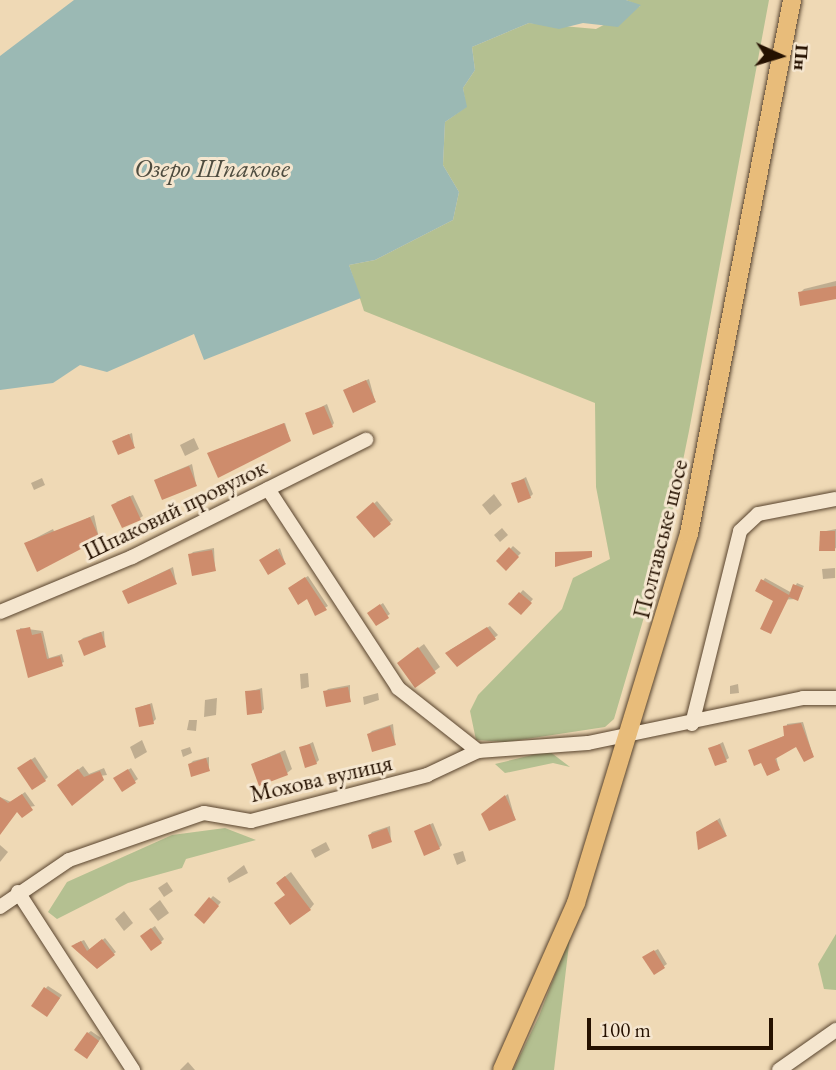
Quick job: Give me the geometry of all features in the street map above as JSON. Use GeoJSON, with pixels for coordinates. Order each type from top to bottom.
{"type":"FeatureCollection","features":[{"type":"Feature","properties":{"kind":"main road","name":"Полтавське шосе"},"geometry":{"type":"LineString","coordinates":[[502,1070],[576,904],[632,733],[703,468],[793,0]]}},
{"type":"Feature","properties":{"kind":"street","name":"Шпаковий провулок"},"geometry":{"type":"LineString","coordinates":[[0,612],[132,557],[366,440]]}},
{"type":"Feature","properties":{"kind":"street"},"geometry":{"type":"LineString","coordinates":[[268,489],[398,688],[478,751]]}},
{"type":"Feature","properties":{"kind":"street"},"geometry":{"type":"LineString","coordinates":[[692,724],[740,531],[758,514],[836,499]]}},
{"type":"Feature","properties":{"kind":"street","name":"Мохова вулиця"},"geometry":{"type":"LineString","coordinates":[[0,907],[18,892],[69,860],[134,834],[204,813],[251,821],[320,806],[427,775],[478,751],[692,724],[803,698],[836,698]]}},
{"type":"Feature","properties":{"kind":"street"},"geometry":{"type":"LineString","coordinates":[[18,892],[133,1070]]}},
{"type":"Feature","properties":{"kind":"street"},"geometry":{"type":"LineString","coordinates":[[779,1070],[836,1030]]}},
{"type":"Feature","properties":{"kind":"green space"},"geometry":{"type":"Polygon","coordinates":[[[626,0],[769,0],[689,431],[667,539],[614,719],[605,727],[506,742],[476,740],[470,711],[478,695],[562,609],[573,578],[610,559],[596,487],[595,403],[364,311],[349,265],[375,260],[453,220],[459,192],[443,165],[445,122],[466,107],[463,88],[475,70],[472,47],[529,23],[596,29],[640,6],[626,0]]]}},
{"type":"Feature","properties":{"kind":"green space"},"geometry":{"type":"Polygon","coordinates":[[[549,751],[570,767],[553,763],[505,773],[495,764],[549,751]]]}},
{"type":"Feature","properties":{"kind":"green space"},"geometry":{"type":"Polygon","coordinates":[[[225,828],[256,840],[186,859],[182,868],[128,883],[57,919],[48,912],[67,882],[172,835],[225,828]]]}},
{"type":"Feature","properties":{"kind":"green space"},"geometry":{"type":"Polygon","coordinates":[[[836,934],[836,990],[824,989],[818,964],[836,934]]]}},
{"type":"Feature","properties":{"kind":"green space"},"geometry":{"type":"Polygon","coordinates":[[[570,936],[554,1070],[513,1070],[539,1016],[570,936]]]}},
{"type":"Feature","properties":{"kind":"water","name":"Озеро Шпакове"},"geometry":{"type":"Polygon","coordinates":[[[74,0],[626,0],[641,5],[618,27],[583,23],[559,29],[529,23],[472,47],[475,70],[463,88],[467,107],[445,122],[443,165],[459,192],[453,220],[375,260],[349,265],[361,298],[204,360],[194,334],[107,372],[80,365],[53,383],[0,390],[0,56],[74,0]]]}},
{"type":"Feature","properties":{"kind":"building"},"geometry":{"type":"Polygon","coordinates":[[[836,286],[836,299],[800,306],[798,292],[836,286]]]}},
{"type":"Feature","properties":{"kind":"building"},"geometry":{"type":"Polygon","coordinates":[[[366,380],[376,402],[353,413],[343,390],[366,380]]]}},
{"type":"Feature","properties":{"kind":"building"},"geometry":{"type":"Polygon","coordinates":[[[324,406],[333,427],[313,435],[305,413],[324,406]]]}},
{"type":"Feature","properties":{"kind":"building"},"geometry":{"type":"Polygon","coordinates":[[[284,423],[291,441],[218,478],[207,453],[284,423]]]}},
{"type":"Feature","properties":{"kind":"building"},"geometry":{"type":"Polygon","coordinates":[[[129,434],[135,448],[118,455],[112,441],[129,434]]]}},
{"type":"Feature","properties":{"kind":"building"},"geometry":{"type":"Polygon","coordinates":[[[189,466],[197,486],[162,500],[154,480],[189,466]]]}},
{"type":"Feature","properties":{"kind":"building"},"geometry":{"type":"Polygon","coordinates":[[[524,479],[531,498],[518,503],[511,483],[524,479]]]}},
{"type":"Feature","properties":{"kind":"building"},"geometry":{"type":"Polygon","coordinates":[[[130,496],[141,520],[122,528],[111,505],[130,496]]]}},
{"type":"Feature","properties":{"kind":"building"},"geometry":{"type":"Polygon","coordinates":[[[373,502],[391,524],[374,538],[356,517],[373,502]]]}},
{"type":"Feature","properties":{"kind":"building"},"geometry":{"type":"Polygon","coordinates":[[[90,517],[100,539],[37,572],[24,543],[90,517]]]}},
{"type":"Feature","properties":{"kind":"building"},"geometry":{"type":"Polygon","coordinates":[[[820,531],[835,531],[835,551],[819,551],[820,531]]]}},
{"type":"Feature","properties":{"kind":"building"},"geometry":{"type":"Polygon","coordinates":[[[509,547],[519,557],[506,571],[496,561],[509,547]]]}},
{"type":"Feature","properties":{"kind":"building"},"geometry":{"type":"Polygon","coordinates":[[[277,549],[286,564],[268,575],[259,560],[277,549]]]}},
{"type":"Feature","properties":{"kind":"building"},"geometry":{"type":"Polygon","coordinates":[[[212,550],[216,571],[192,576],[188,554],[212,550]]]}},
{"type":"Feature","properties":{"kind":"building"},"geometry":{"type":"Polygon","coordinates":[[[592,551],[592,557],[555,567],[555,552],[592,551]]]}},
{"type":"Feature","properties":{"kind":"building"},"geometry":{"type":"Polygon","coordinates":[[[170,569],[177,584],[128,604],[122,591],[170,569]]]}},
{"type":"Feature","properties":{"kind":"building"},"geometry":{"type":"Polygon","coordinates":[[[305,577],[327,610],[315,616],[307,599],[298,605],[288,588],[305,577]]]}},
{"type":"Feature","properties":{"kind":"building"},"geometry":{"type":"Polygon","coordinates":[[[761,579],[789,595],[793,584],[803,588],[798,601],[789,597],[771,634],[760,629],[773,601],[755,591],[761,579]]]}},
{"type":"Feature","properties":{"kind":"building"},"geometry":{"type":"Polygon","coordinates":[[[519,592],[532,603],[521,615],[508,604],[519,592]]]}},
{"type":"Feature","properties":{"kind":"building"},"geometry":{"type":"Polygon","coordinates":[[[380,604],[389,618],[376,626],[367,613],[380,604]]]}},
{"type":"Feature","properties":{"kind":"building"},"geometry":{"type":"Polygon","coordinates":[[[30,627],[32,635],[41,633],[47,659],[60,656],[63,666],[28,678],[16,630],[30,627]]]}},
{"type":"Feature","properties":{"kind":"building"},"geometry":{"type":"Polygon","coordinates":[[[487,627],[496,639],[457,667],[445,653],[487,627]]]}},
{"type":"Feature","properties":{"kind":"building"},"geometry":{"type":"Polygon","coordinates":[[[101,632],[106,647],[84,656],[78,641],[101,632]]]}},
{"type":"Feature","properties":{"kind":"building"},"geometry":{"type":"Polygon","coordinates":[[[418,647],[436,673],[415,688],[397,663],[418,647]]]}},
{"type":"Feature","properties":{"kind":"building"},"geometry":{"type":"Polygon","coordinates":[[[348,687],[351,702],[326,707],[323,691],[348,687]]]}},
{"type":"Feature","properties":{"kind":"building"},"geometry":{"type":"Polygon","coordinates":[[[260,690],[262,713],[247,715],[245,691],[260,690]]]}},
{"type":"Feature","properties":{"kind":"building"},"geometry":{"type":"Polygon","coordinates":[[[150,704],[154,724],[139,727],[135,708],[150,704]]]}},
{"type":"Feature","properties":{"kind":"building"},"geometry":{"type":"Polygon","coordinates":[[[801,723],[814,757],[804,762],[796,747],[775,759],[780,770],[767,776],[761,763],[754,766],[748,750],[784,736],[783,726],[801,723]]]}},
{"type":"Feature","properties":{"kind":"building"},"geometry":{"type":"Polygon","coordinates":[[[390,726],[396,745],[372,752],[367,734],[390,726]]]}},
{"type":"Feature","properties":{"kind":"building"},"geometry":{"type":"Polygon","coordinates":[[[310,744],[317,764],[305,768],[299,747],[310,744]]]}},
{"type":"Feature","properties":{"kind":"building"},"geometry":{"type":"Polygon","coordinates":[[[720,744],[727,762],[715,766],[708,748],[720,744]]]}},
{"type":"Feature","properties":{"kind":"building"},"geometry":{"type":"Polygon","coordinates":[[[280,753],[288,775],[259,786],[251,764],[280,753]]]}},
{"type":"Feature","properties":{"kind":"building"},"geometry":{"type":"Polygon","coordinates":[[[206,758],[210,771],[191,777],[188,764],[206,758]]]}},
{"type":"Feature","properties":{"kind":"building"},"geometry":{"type":"Polygon","coordinates":[[[31,759],[46,781],[32,790],[17,768],[31,759]]]}},
{"type":"Feature","properties":{"kind":"building"},"geometry":{"type":"Polygon","coordinates":[[[78,769],[84,777],[100,771],[104,780],[72,806],[57,785],[78,769]]]}},
{"type":"Feature","properties":{"kind":"building"},"geometry":{"type":"Polygon","coordinates":[[[128,769],[136,783],[122,792],[113,778],[128,769]]]}},
{"type":"Feature","properties":{"kind":"building"},"geometry":{"type":"Polygon","coordinates":[[[22,794],[33,810],[22,818],[17,812],[0,835],[0,797],[8,803],[22,794]]]}},
{"type":"Feature","properties":{"kind":"building"},"geometry":{"type":"Polygon","coordinates":[[[505,795],[516,820],[489,831],[481,814],[505,795]]]}},
{"type":"Feature","properties":{"kind":"building"},"geometry":{"type":"Polygon","coordinates":[[[717,820],[727,836],[698,850],[696,832],[717,820]]]}},
{"type":"Feature","properties":{"kind":"building"},"geometry":{"type":"Polygon","coordinates":[[[430,824],[440,849],[424,856],[414,831],[430,824]]]}},
{"type":"Feature","properties":{"kind":"building"},"geometry":{"type":"Polygon","coordinates":[[[387,828],[392,842],[372,849],[368,835],[387,828]]]}},
{"type":"Feature","properties":{"kind":"building"},"geometry":{"type":"Polygon","coordinates":[[[285,876],[311,910],[290,925],[274,903],[285,895],[276,883],[285,876]]]}},
{"type":"Feature","properties":{"kind":"building"},"geometry":{"type":"Polygon","coordinates":[[[209,897],[219,906],[204,924],[194,915],[209,897]]]}},
{"type":"Feature","properties":{"kind":"building"},"geometry":{"type":"Polygon","coordinates":[[[151,928],[162,943],[151,951],[140,936],[151,928]]]}},
{"type":"Feature","properties":{"kind":"building"},"geometry":{"type":"Polygon","coordinates":[[[102,939],[115,955],[97,969],[71,946],[81,941],[87,951],[102,939]]]}},
{"type":"Feature","properties":{"kind":"building"},"geometry":{"type":"Polygon","coordinates":[[[654,950],[665,968],[654,975],[642,957],[654,950]]]}},
{"type":"Feature","properties":{"kind":"building"},"geometry":{"type":"Polygon","coordinates":[[[44,987],[60,998],[47,1017],[31,1006],[44,987]]]}},
{"type":"Feature","properties":{"kind":"building"},"geometry":{"type":"Polygon","coordinates":[[[87,1032],[99,1041],[87,1059],[74,1050],[87,1032]]]}}]}
